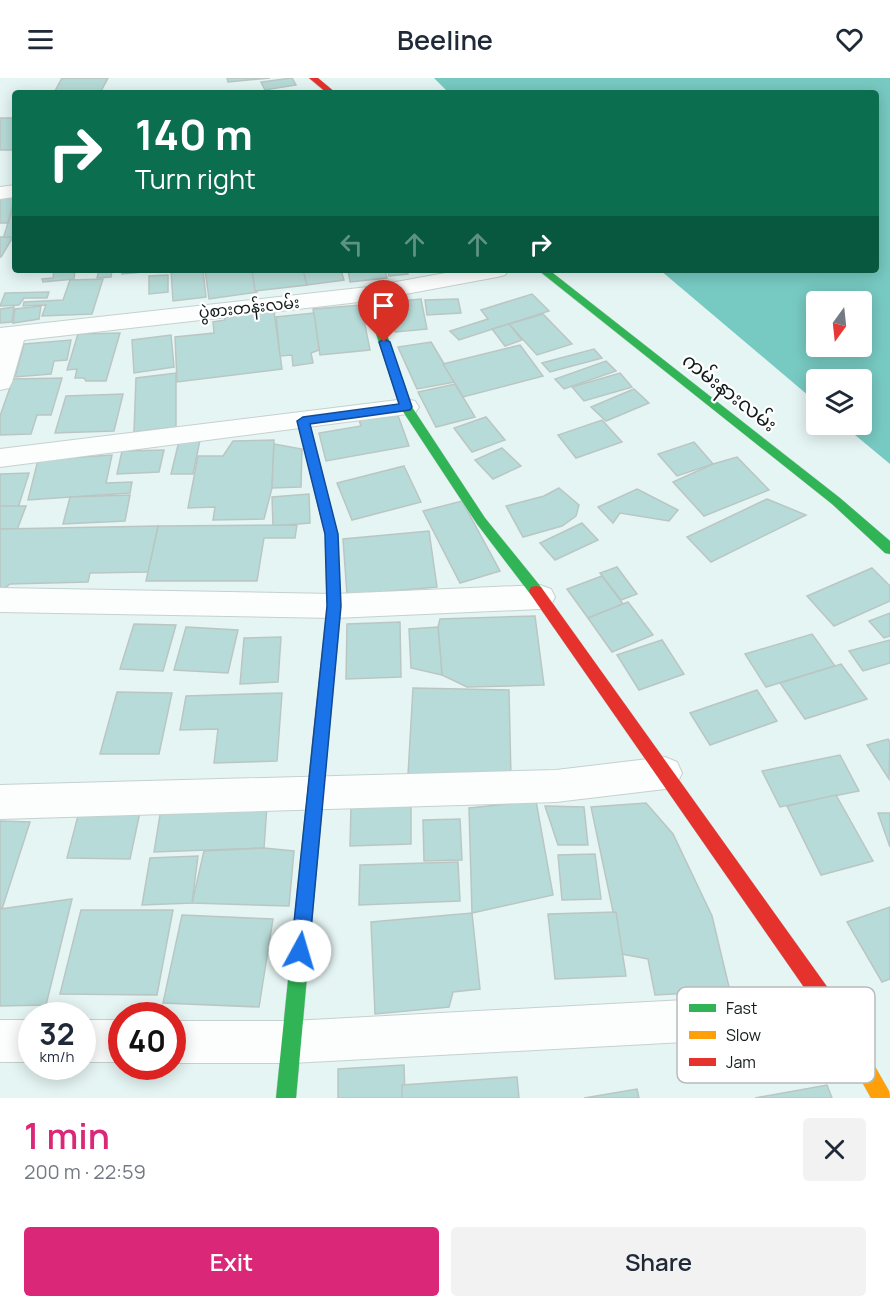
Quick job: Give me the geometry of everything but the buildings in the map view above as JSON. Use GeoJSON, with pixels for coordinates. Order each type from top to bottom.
{"type":"FeatureCollection","features":[{"type":"Feature","properties":{"kind":"street"},"geometry":{"type":"LineString","coordinates":[[313,78],[328,90]]}},
{"type":"Feature","properties":{"kind":"street","name":"ပွဲစားတန်းလမ်း"},"geometry":{"type":"LineString","coordinates":[[7,334],[368,294],[481,273]]}},
{"type":"Feature","properties":{"kind":"street","name":"ကမ်းနားလမ်း"},"geometry":{"type":"LineString","coordinates":[[547,273],[827,494],[890,549]]}},
{"type":"Feature","properties":{"kind":"street"},"geometry":{"type":"LineString","coordinates":[[368,294],[406,407],[481,521],[540,597],[816,987]]}},
{"type":"Feature","properties":{"kind":"street"},"geometry":{"type":"LineString","coordinates":[[0,382],[7,334]]}},
{"type":"Feature","properties":{"kind":"street"},"geometry":{"type":"LineString","coordinates":[[0,458],[406,407]]}},
{"type":"Feature","properties":{"kind":"street"},"geometry":{"type":"LineString","coordinates":[[286,1098],[334,606],[331,534],[303,421]]}},
{"type":"Feature","properties":{"kind":"street"},"geometry":{"type":"LineString","coordinates":[[0,600],[334,606],[540,597]]}},
{"type":"Feature","properties":{"kind":"street"},"geometry":{"type":"LineString","coordinates":[[0,802],[556,786],[665,773]]}},
{"type":"Feature","properties":{"kind":"street"},"geometry":{"type":"LineString","coordinates":[[186,1041],[292,1042],[677,1021]]}},
{"type":"Feature","properties":{"kind":"street"},"geometry":{"type":"LineString","coordinates":[[0,1041],[18,1041]]}},
{"type":"Feature","properties":{"kind":"street"},"geometry":{"type":"LineString","coordinates":[[874,1083],[882,1098]]}},
{"type":"Feature","properties":{"kind":"water"},"geometry":{"type":"Polygon","coordinates":[[[434,78],[890,78],[890,464],[855,435],[872,435],[872,369],[806,369],[806,394],[664,273],[879,273],[879,90],[446,90],[434,78]]]}},
{"type":"Feature","properties":{"kind":"traffic: fast"},"geometry":{"type":"LineString","coordinates":[[547,273],[836,501],[890,549]]}},
{"type":"Feature","properties":{"kind":"traffic: fast"},"geometry":{"type":"LineString","coordinates":[[368,294],[406,407],[481,521],[536,591]]}},
{"type":"Feature","properties":{"kind":"traffic: fast"},"geometry":{"type":"LineString","coordinates":[[286,1098],[320,745]]}},
{"type":"Feature","properties":{"kind":"traffic: slow"},"geometry":{"type":"LineString","coordinates":[[873,1083],[882,1098]]}},
{"type":"Feature","properties":{"kind":"traffic: jam"},"geometry":{"type":"LineString","coordinates":[[313,78],[328,90]]}},
{"type":"Feature","properties":{"kind":"traffic: jam"},"geometry":{"type":"LineString","coordinates":[[303,421],[331,534],[334,606],[320,745]]}},
{"type":"Feature","properties":{"kind":"traffic: jam"},"geometry":{"type":"LineString","coordinates":[[536,591],[815,987]]}},
{"type":"Feature","properties":{"kind":"route"},"geometry":{"type":"LineString","coordinates":[[300,951],[334,606],[331,534],[303,421],[406,407],[384,342]]}}]}
